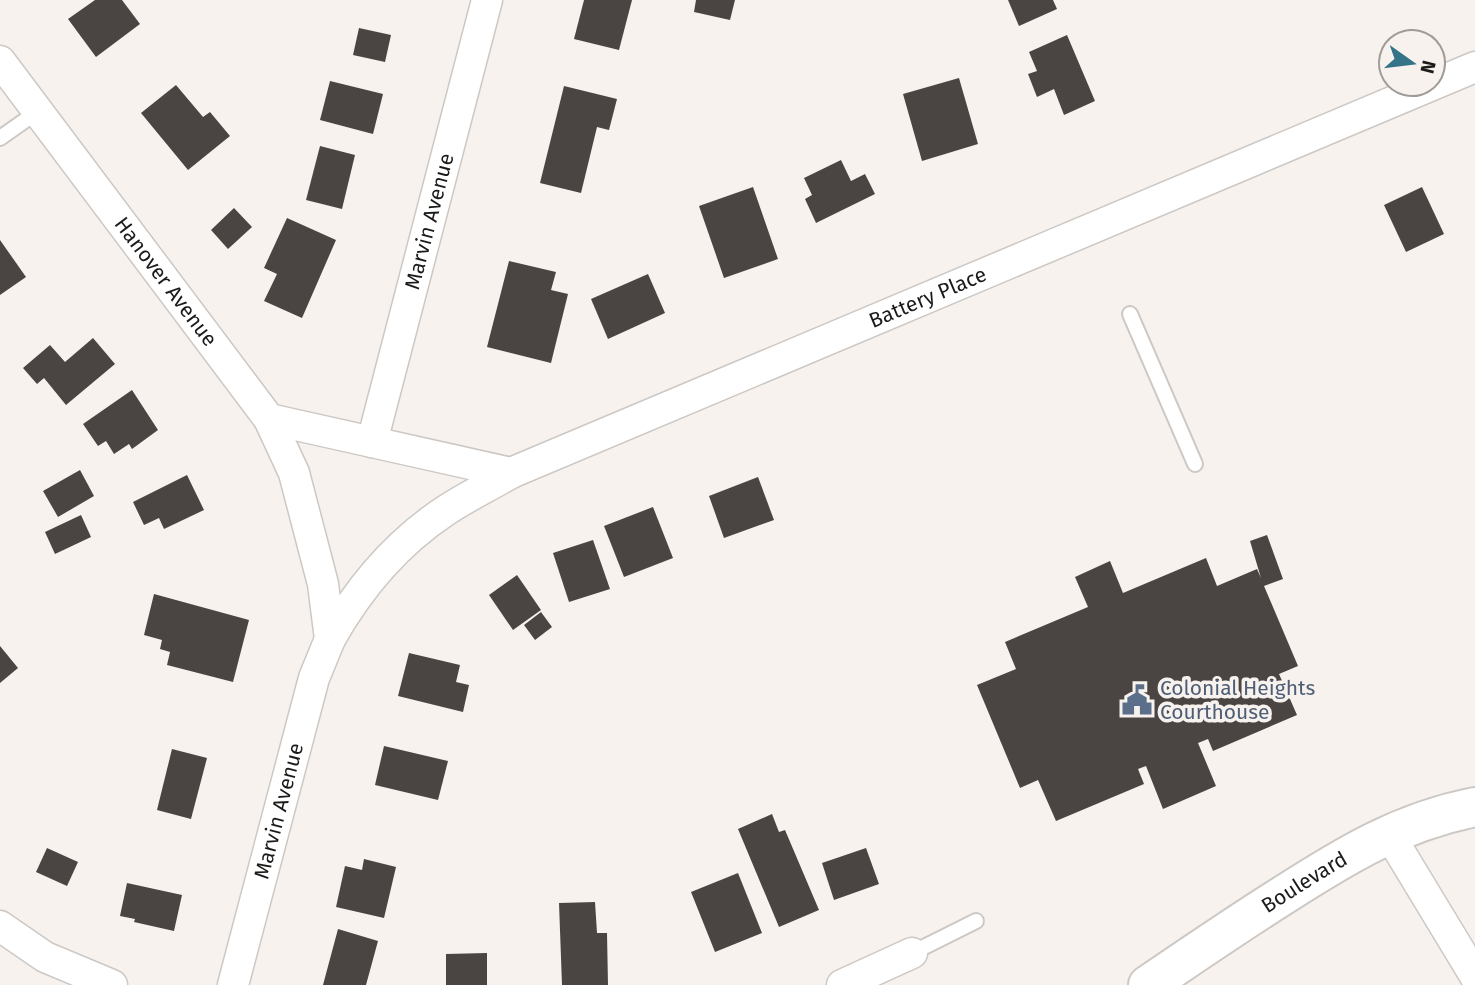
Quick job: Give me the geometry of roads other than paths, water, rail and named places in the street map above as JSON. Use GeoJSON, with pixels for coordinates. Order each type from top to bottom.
{"type":"FeatureCollection","features":[{"type":"Feature","properties":{"kind":"main road","name":"Boulevard"},"geometry":{"type":"LineString","coordinates":[[1148,985],[1336,861],[1424,819],[1475,807]]}},
{"type":"Feature","properties":{"kind":"street","name":"Marvin Avenue"},"geometry":{"type":"LineString","coordinates":[[372,442],[487,0]]}},
{"type":"Feature","properties":{"kind":"street","name":"Hanover Avenue"},"geometry":{"type":"LineString","coordinates":[[0,61],[270,419]]}},
{"type":"Feature","properties":{"kind":"street","name":"Battery Place"},"geometry":{"type":"LineString","coordinates":[[511,474],[1475,67]]}},
{"type":"Feature","properties":{"kind":"street","name":"Marvin Avenue"},"geometry":{"type":"LineString","coordinates":[[270,419],[294,472],[315,547],[324,584],[330,639]]}},
{"type":"Feature","properties":{"kind":"street"},"geometry":{"type":"LineString","coordinates":[[270,419],[511,474]]}},
{"type":"Feature","properties":{"kind":"street","name":"Marvin Avenue"},"geometry":{"type":"LineString","coordinates":[[233,985],[314,678],[330,639],[345,613],[372,577],[409,538],[444,511],[511,474]]}},
{"type":"Feature","properties":{"kind":"street"},"geometry":{"type":"LineString","coordinates":[[1389,834],[1475,976]]}},
{"type":"Feature","properties":{"kind":"street"},"geometry":{"type":"LineString","coordinates":[[0,926],[45,957],[112,985]]}},
{"type":"Feature","properties":{"kind":"street"},"geometry":{"type":"LineString","coordinates":[[842,985],[912,953]]}},
{"type":"Feature","properties":{"kind":"lane"},"geometry":{"type":"LineString","coordinates":[[0,138],[37,112]]}},
{"type":"Feature","properties":{"kind":"lane"},"geometry":{"type":"LineString","coordinates":[[1130,314],[1195,464]]}},
{"type":"Feature","properties":{"kind":"lane"},"geometry":{"type":"LineString","coordinates":[[912,953],[976,921]]}},
{"type":"Feature","properties":{"kind":"place","name":"Colonial Heights Courthouse"},"geometry":{"type":"Point","coordinates":[1137,700]}}]}
